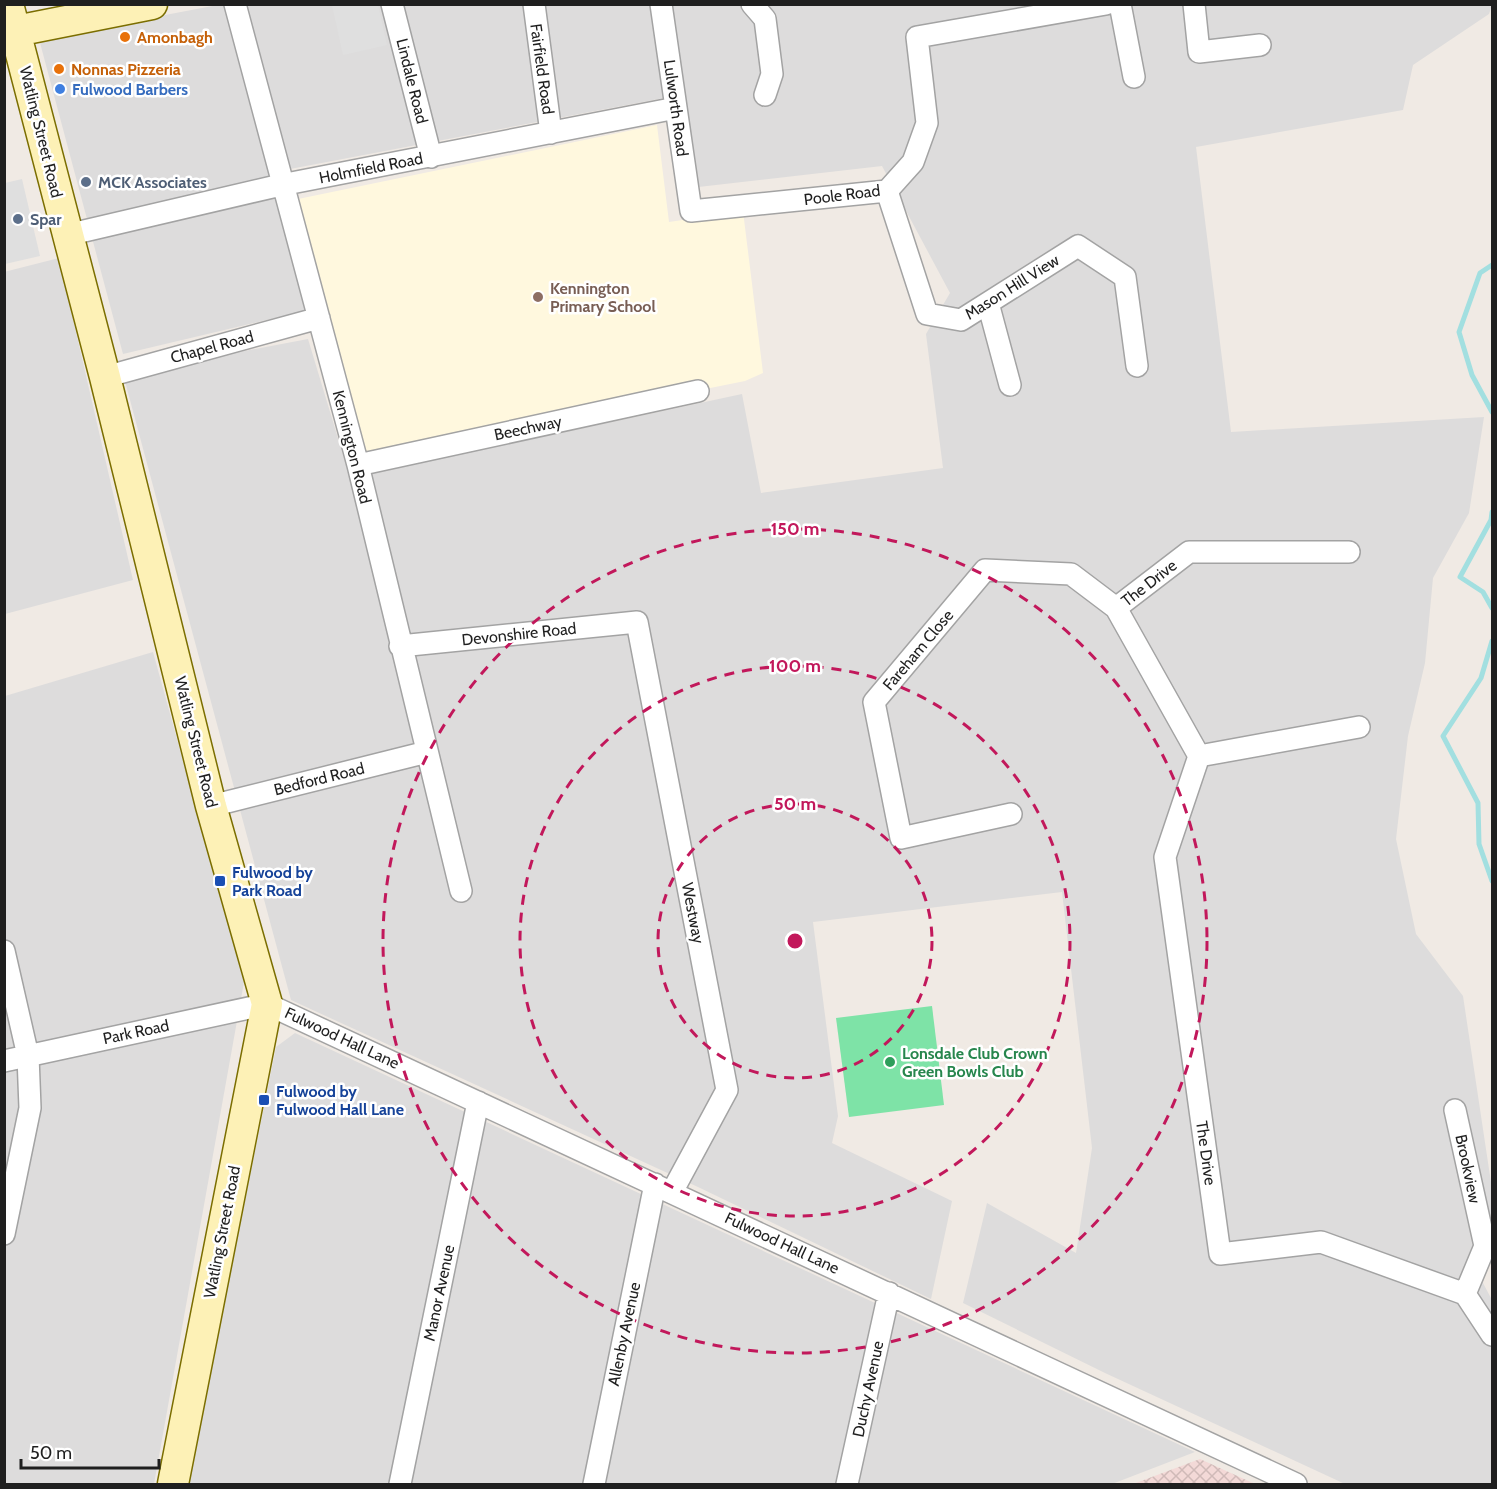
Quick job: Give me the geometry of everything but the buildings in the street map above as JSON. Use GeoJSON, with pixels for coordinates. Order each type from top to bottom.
{"type":"FeatureCollection","features":[{"type":"Feature","properties":{"kind":"main road"},"geometry":{"type":"LineString","coordinates":[[10,23],[152,4]]}},
{"type":"Feature","properties":{"kind":"main road","name":"Watling Street Road"},"geometry":{"type":"LineString","coordinates":[[10,23],[105,376],[211,806],[267,1004],[173,1485]]}},
{"type":"Feature","properties":{"kind":"street","name":"Kennington Road"},"geometry":{"type":"LineString","coordinates":[[235,4],[281,185],[358,465],[461,891]]}},
{"type":"Feature","properties":{"kind":"street","name":"Lindale Road"},"geometry":{"type":"LineString","coordinates":[[392,4],[431,157]]}},
{"type":"Feature","properties":{"kind":"street","name":"Fairfield Road"},"geometry":{"type":"LineString","coordinates":[[534,4],[551,133]]}},
{"type":"Feature","properties":{"kind":"street","name":"Lulworth Road"},"geometry":{"type":"LineString","coordinates":[[661,4],[691,211]]}},
{"type":"Feature","properties":{"kind":"street"},"geometry":{"type":"LineString","coordinates":[[752,4],[765,19],[772,74],[765,95]]}},
{"type":"Feature","properties":{"kind":"street","name":"Poole Road"},"geometry":{"type":"LineString","coordinates":[[691,211],[887,191],[913,162],[927,123],[917,37],[1106,4]]}},
{"type":"Feature","properties":{"kind":"street"},"geometry":{"type":"LineString","coordinates":[[1120,4],[1134,77]]}},
{"type":"Feature","properties":{"kind":"street"},"geometry":{"type":"LineString","coordinates":[[1194,4],[1199,52],[1260,45]]}},
{"type":"Feature","properties":{"kind":"street","name":"Holmfield Road"},"geometry":{"type":"LineString","coordinates":[[67,235],[281,185],[676,108]]}},
{"type":"Feature","properties":{"kind":"street","name":"Mason Hill View"},"geometry":{"type":"LineString","coordinates":[[887,191],[927,314],[961,320],[1078,246],[1125,277],[1137,366]]}},
{"type":"Feature","properties":{"kind":"street"},"geometry":{"type":"LineString","coordinates":[[988,303],[1011,385]]}},
{"type":"Feature","properties":{"kind":"street","name":"Chapel Road"},"geometry":{"type":"LineString","coordinates":[[105,376],[319,318]]}},
{"type":"Feature","properties":{"kind":"street","name":"Beechway"},"geometry":{"type":"LineString","coordinates":[[358,465],[698,391]]}},
{"type":"Feature","properties":{"kind":"street","name":"The Drive"},"geometry":{"type":"LineString","coordinates":[[1349,552],[1189,552],[1116,608],[1199,756],[1164,857],[1220,1254],[1321,1242],[1465,1294]]}},
{"type":"Feature","properties":{"kind":"street","name":"Fareham Close"},"geometry":{"type":"LineString","coordinates":[[1011,814],[901,838],[874,702],[985,570],[1071,574],[1116,608]]}},
{"type":"Feature","properties":{"kind":"street","name":"Devonshire Road"},"geometry":{"type":"LineString","coordinates":[[400,646],[637,622]]}},
{"type":"Feature","properties":{"kind":"street","name":"Westway"},"geometry":{"type":"LineString","coordinates":[[637,622],[727,1090],[664,1188]]}},
{"type":"Feature","properties":{"kind":"street"},"geometry":{"type":"LineString","coordinates":[[1199,756],[1359,727]]}},
{"type":"Feature","properties":{"kind":"street","name":"Bedford Road"},"geometry":{"type":"LineString","coordinates":[[211,806],[427,752]]}},
{"type":"Feature","properties":{"kind":"street"},"geometry":{"type":"LineString","coordinates":[[4,951],[28,1056],[30,1108],[4,1234]]}},
{"type":"Feature","properties":{"kind":"street","name":"Fulwood Hall Lane"},"geometry":{"type":"LineString","coordinates":[[267,1004],[889,1293],[1286,1483]]}},
{"type":"Feature","properties":{"kind":"street","name":"Park Road"},"geometry":{"type":"LineString","coordinates":[[4,1061],[267,1004]]}},
{"type":"Feature","properties":{"kind":"street","name":"Manor Avenue"},"geometry":{"type":"LineString","coordinates":[[400,1485],[478,1102]]}},
{"type":"Feature","properties":{"kind":"street","name":"Brookview"},"geometry":{"type":"LineString","coordinates":[[1455,1110],[1485,1246],[1465,1294]]}},
{"type":"Feature","properties":{"kind":"street","name":"Allenby Avenue"},"geometry":{"type":"LineString","coordinates":[[594,1485],[664,1188]]}},
{"type":"Feature","properties":{"kind":"street","name":"Duchy Avenue"},"geometry":{"type":"LineString","coordinates":[[847,1485],[889,1293]]}},
{"type":"Feature","properties":{"kind":"street"},"geometry":{"type":"LineString","coordinates":[[1465,1294],[1492,1335]]}},
{"type":"Feature","properties":{"kind":"shaded area"},"geometry":{"type":"Polygon","coordinates":[[[223,4],[1492,5],[1489,14],[1413,65],[1403,110],[1196,147],[1231,432],[1484,417],[1469,513],[1433,578],[1425,663],[1408,736],[1396,839],[1416,934],[1463,996],[1492,1189],[1492,1229],[1483,1283],[1492,1300],[1492,1484],[1345,1484],[1105,1373],[963,1303],[987,1203],[1076,1253],[1092,1148],[1062,892],[813,922],[838,1116],[832,1143],[952,1201],[931,1299],[698,1187],[291,1000],[123,374],[308,339],[350,478],[742,394],[761,493],[943,468],[926,334],[950,293],[882,166],[681,189],[664,98],[269,173],[309,310],[123,354],[39,39],[223,4]]]}},
{"type":"Feature","properties":{"kind":"shaded area"},"geometry":{"type":"Polygon","coordinates":[[[332,5],[378,5],[387,45],[343,55],[332,5]]]}},
{"type":"Feature","properties":{"kind":"shaded area","name":"Kennington Primary School"},"geometry":{"type":"Polygon","coordinates":[[[657,125],[669,222],[743,211],[763,373],[745,381],[363,458],[298,199],[657,125]]]}},
{"type":"Feature","properties":{"kind":"shaded area","name":"Spar"},"geometry":{"type":"Polygon","coordinates":[[[22,179],[40,256],[5,264],[5,183],[22,179]]]}},
{"type":"Feature","properties":{"kind":"shaded area"},"geometry":{"type":"Polygon","coordinates":[[[59,258],[133,580],[5,614],[4,272],[59,258]]]}},
{"type":"Feature","properties":{"kind":"shaded area"},"geometry":{"type":"Polygon","coordinates":[[[153,652],[244,982],[154,1484],[5,1484],[5,696],[153,652]]]}},
{"type":"Feature","properties":{"kind":"shaded area"},"geometry":{"type":"Polygon","coordinates":[[[295,1033],[1195,1452],[1112,1484],[188,1484],[276,1047],[295,1033]]]}},
{"type":"Feature","properties":{"kind":"shaded area"},"geometry":{"type":"Polygon","coordinates":[[[1200,1459],[1255,1484],[1133,1484],[1200,1459]]]}},
{"type":"Feature","properties":{"kind":"green space","name":"Lonsdale Club Crown Green Bowls Club"},"geometry":{"type":"Polygon","coordinates":[[[932,1006],[944,1105],[849,1117],[836,1018],[932,1006]]]}},
{"type":"Feature","properties":{"kind":"waterway"},"geometry":{"type":"LineString","coordinates":[[1492,265],[1480,273],[1459,332],[1472,375],[1492,412]]}},
{"type":"Feature","properties":{"kind":"waterway"},"geometry":{"type":"LineString","coordinates":[[1492,512],[1491,520],[1460,577],[1483,592],[1492,608]]}},
{"type":"Feature","properties":{"kind":"waterway"},"geometry":{"type":"LineString","coordinates":[[1492,641],[1481,678],[1443,736],[1478,803],[1479,844],[1492,881]]}},
{"type":"Feature","properties":{"kind":"place","name":"Amonbagh"},"geometry":{"type":"Point","coordinates":[125,37]}},
{"type":"Feature","properties":{"kind":"place","name":"Nonnas Pizzeria"},"geometry":{"type":"Point","coordinates":[59,69]}},
{"type":"Feature","properties":{"kind":"place","name":"Fulwood Barbers"},"geometry":{"type":"Point","coordinates":[60,89]}},
{"type":"Feature","properties":{"kind":"place","name":"MCK Associates"},"geometry":{"type":"Point","coordinates":[86,182]}},
{"type":"Feature","properties":{"kind":"place","name":"Spar"},"geometry":{"type":"Point","coordinates":[18,219]}},
{"type":"Feature","properties":{"kind":"place","name":"Kennington Primary School"},"geometry":{"type":"Point","coordinates":[538,297]}},
{"type":"Feature","properties":{"kind":"place","name":"Fulwood by Park Road"},"geometry":{"type":"Point","coordinates":[220,881]}},
{"type":"Feature","properties":{"kind":"place","name":"Lonsdale Club Crown Green Bowls Club"},"geometry":{"type":"Point","coordinates":[890,1062]}},
{"type":"Feature","properties":{"kind":"place","name":"Fulwood by Fulwood Hall Lane"},"geometry":{"type":"Point","coordinates":[264,1100]}}]}
